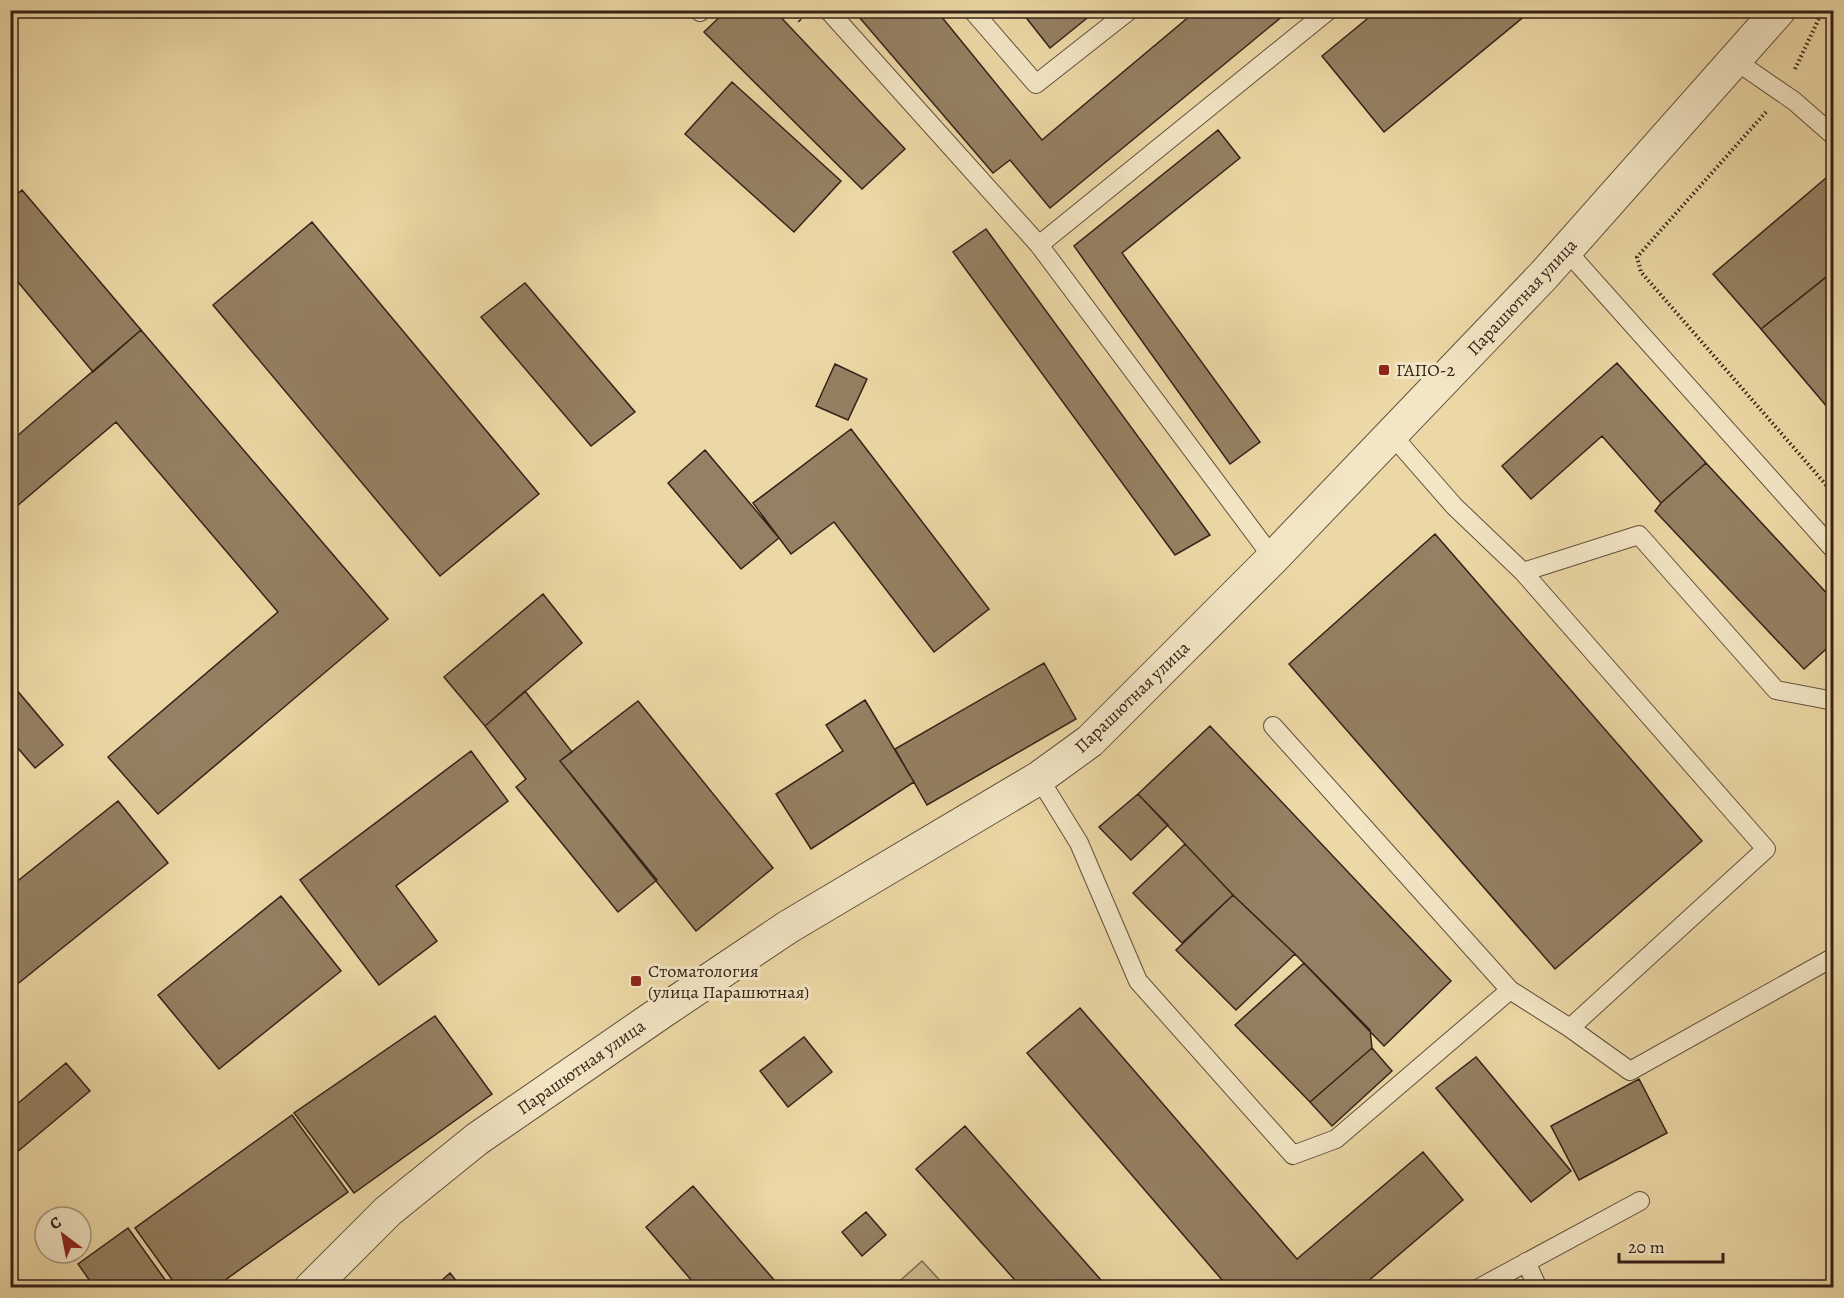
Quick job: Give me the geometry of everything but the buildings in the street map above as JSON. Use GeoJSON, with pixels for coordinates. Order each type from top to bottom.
{"type":"FeatureCollection","features":[{"type":"Feature","properties":{"kind":"street","name":"Парашютная улица"},"geometry":{"type":"LineString","coordinates":[[311,1287],[388,1211],[477,1139],[788,927],[1039,778],[1090,741],[1392,435],[1566,250],[1779,10]]}},
{"type":"Feature","properties":{"kind":"lane"},"geometry":{"type":"LineString","coordinates":[[828,10],[1039,245],[1273,558]]}},
{"type":"Feature","properties":{"kind":"lane"},"geometry":{"type":"LineString","coordinates":[[972,10],[1036,84],[1130,10]]}},
{"type":"Feature","properties":{"kind":"lane"},"geometry":{"type":"LineString","coordinates":[[1039,245],[1329,10]]}},
{"type":"Feature","properties":{"kind":"lane"},"geometry":{"type":"LineString","coordinates":[[1736,61],[1794,101],[1833,136]]}},
{"type":"Feature","properties":{"kind":"lane"},"geometry":{"type":"LineString","coordinates":[[1566,250],[1833,550]]}},
{"type":"Feature","properties":{"kind":"lane"},"geometry":{"type":"LineString","coordinates":[[1392,435],[1455,506],[1523,572],[1766,849],[1570,1028]]}},
{"type":"Feature","properties":{"kind":"lane"},"geometry":{"type":"LineString","coordinates":[[1523,572],[1639,535],[1776,690],[1833,701]]}},
{"type":"Feature","properties":{"kind":"lane"},"geometry":{"type":"LineString","coordinates":[[1273,726],[1510,990],[1570,1028],[1630,1071],[1833,957]]}},
{"type":"Feature","properties":{"kind":"lane"},"geometry":{"type":"LineString","coordinates":[[1039,778],[1079,843],[1138,981],[1293,1155],[1336,1139],[1510,990]]}},
{"type":"Feature","properties":{"kind":"lane"},"geometry":{"type":"LineString","coordinates":[[1479,1287],[1641,1201]]}},
{"type":"Feature","properties":{"kind":"lane"},"geometry":{"type":"LineString","coordinates":[[1526,1262],[1538,1287]]}},
{"type":"Feature","properties":{"kind":"path"},"geometry":{"type":"LineString","coordinates":[[1823,10],[1782,94],[1636,257],[1641,272],[1833,494]]}},
{"type":"Feature","properties":{"kind":"shaded area"},"geometry":{"type":"Polygon","coordinates":[[[922,1261],[946,1287],[893,1287],[922,1261]]]}},
{"type":"Feature","properties":{"kind":"place","name":"ГАПО-2"},"geometry":{"type":"Point","coordinates":[1384,370]}},
{"type":"Feature","properties":{"kind":"place","name":"Стоматология (улица Парашютная)"},"geometry":{"type":"Point","coordinates":[636,981]}}]}
